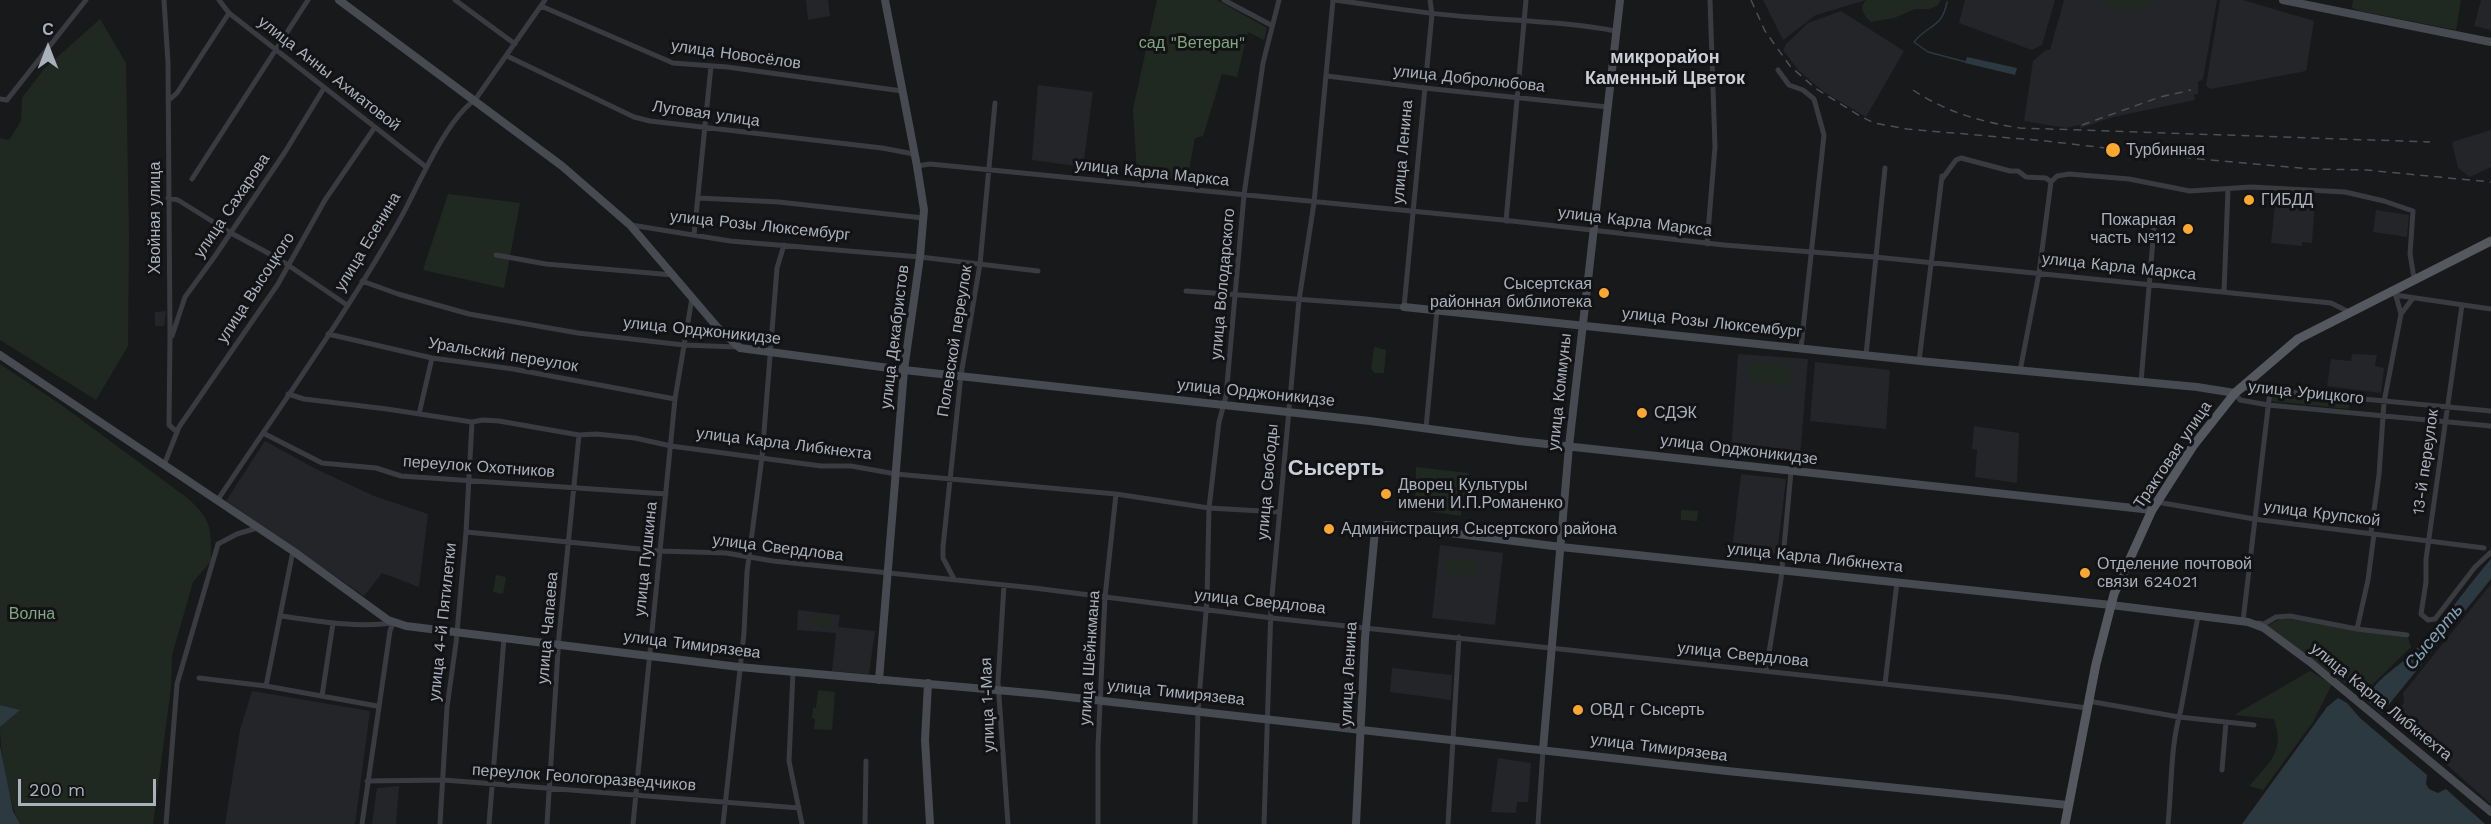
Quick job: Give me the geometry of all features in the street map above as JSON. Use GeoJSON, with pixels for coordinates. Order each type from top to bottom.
{"type":"FeatureCollection","features":[{"type":"Feature","properties":{"kind":"main road","name":"Трактовая улица"},"geometry":{"type":"LineString","coordinates":[[2065,824],[2088,705],[2111,605],[2126,563],[2154,506],[2193,446],[2235,393],[2298,339],[2414,278],[2491,241]]}},
{"type":"Feature","properties":{"kind":"street"},"geometry":{"type":"LineString","coordinates":[[0,99],[7,100],[86,0]]}},
{"type":"Feature","properties":{"kind":"street","name":"Хвойная улица"},"geometry":{"type":"LineString","coordinates":[[164,0],[168,101],[169,425],[177,432]]}},
{"type":"Feature","properties":{"kind":"street","name":"улица Анны Ахматовой"},"geometry":{"type":"LineString","coordinates":[[219,0],[229,13],[426,167]]}},
{"type":"Feature","properties":{"kind":"street"},"geometry":{"type":"LineString","coordinates":[[192,179],[308,0]]}},
{"type":"Feature","properties":{"kind":"street"},"geometry":{"type":"LineString","coordinates":[[339,0],[562,166],[630,225],[717,328],[740,348]]}},
{"type":"Feature","properties":{"kind":"street"},"geometry":{"type":"LineString","coordinates":[[455,0],[515,44]]}},
{"type":"Feature","properties":{"kind":"street","name":"улица Декабристов"},"geometry":{"type":"LineString","coordinates":[[879,680],[904,370],[920,257],[923,218],[923,199],[885,0]]}},
{"type":"Feature","properties":{"kind":"street"},"geometry":{"type":"LineString","coordinates":[[1224,0],[1271,25]]}},
{"type":"Feature","properties":{"kind":"street","name":"улица Володарского"},"geometry":{"type":"LineString","coordinates":[[1195,824],[1198,711],[1206,610],[1209,508],[1219,422],[1224,404],[1244,195],[1263,63],[1279,0]]}},
{"type":"Feature","properties":{"kind":"street"},"geometry":{"type":"LineString","coordinates":[[1334,0],[1432,14],[1526,20],[1597,27],[1617,32]]}},
{"type":"Feature","properties":{"kind":"street","name":"улица Свободы"},"geometry":{"type":"LineString","coordinates":[[1264,824],[1271,607],[1279,512],[1299,300],[1314,203],[1334,0]]}},
{"type":"Feature","properties":{"kind":"street","name":"улица Ленина"},"geometry":{"type":"LineString","coordinates":[[1404,307],[1432,14],[1430,0]]}},
{"type":"Feature","properties":{"kind":"street"},"geometry":{"type":"LineString","coordinates":[[1506,221],[1526,20],[1526,0]]}},
{"type":"Feature","properties":{"kind":"street","name":"улица Коммуны"},"geometry":{"type":"LineString","coordinates":[[1538,824],[1569,446],[1620,0]]}},
{"type":"Feature","properties":{"kind":"street"},"geometry":{"type":"LineString","coordinates":[[1707,244],[1715,147],[1710,0]]}},
{"type":"Feature","properties":{"kind":"street"},"geometry":{"type":"LineString","coordinates":[[2283,0],[2491,42]]}},
{"type":"Feature","properties":{"kind":"street","name":"улица Есенина"},"geometry":{"type":"LineString","coordinates":[[217,501],[347,305],[405,209],[426,167],[467,105],[475,100],[543,3]]}},
{"type":"Feature","properties":{"kind":"street","name":"улица Новосёлов"},"geometry":{"type":"LineString","coordinates":[[543,3],[673,63],[902,91]]}},
{"type":"Feature","properties":{"kind":"street"},"geometry":{"type":"LineString","coordinates":[[168,101],[177,93],[229,13]]}},
{"type":"Feature","properties":{"kind":"street","name":"Луговая улица"},"geometry":{"type":"LineString","coordinates":[[507,56],[634,117],[675,125],[872,146],[914,154]]}},
{"type":"Feature","properties":{"kind":"street"},"geometry":{"type":"LineString","coordinates":[[694,235],[711,66]]}},
{"type":"Feature","properties":{"kind":"street"},"geometry":{"type":"LineString","coordinates":[[1779,70],[1789,86],[1808,93],[1814,99],[1820,116],[1824,147],[1801,348]]}},
{"type":"Feature","properties":{"kind":"street","name":"улица Добролюбова"},"geometry":{"type":"LineString","coordinates":[[1327,76],[1608,106]]}},
{"type":"Feature","properties":{"kind":"street","name":"улица Сахарова"},"geometry":{"type":"LineString","coordinates":[[170,343],[185,297],[231,234],[324,88]]}},
{"type":"Feature","properties":{"kind":"street","name":"Полевской переулок"},"geometry":{"type":"LineString","coordinates":[[954,579],[943,558],[961,375],[980,264],[995,103]]}},
{"type":"Feature","properties":{"kind":"street","name":"улица Высоцкого"},"geometry":{"type":"LineString","coordinates":[[164,465],[177,432],[290,266],[326,200],[375,127]]}},
{"type":"Feature","properties":{"kind":"street"},"geometry":{"type":"LineString","coordinates":[[1919,361],[1942,178],[1956,160],[1961,158],[2018,171],[2026,177],[2046,178],[2051,182]]}},
{"type":"Feature","properties":{"kind":"street","name":"улица Карла Маркса"},"geometry":{"type":"LineString","coordinates":[[917,166],[930,164],[1594,230],[1707,244],[1875,256],[2149,283],[2331,303],[2349,312]]}},
{"type":"Feature","properties":{"kind":"street"},"geometry":{"type":"LineString","coordinates":[[1866,355],[1885,168]]}},
{"type":"Feature","properties":{"kind":"street"},"geometry":{"type":"LineString","coordinates":[[2020,371],[2039,273],[2051,182],[2057,176],[2069,174],[2129,179],[2190,192],[2251,187],[2345,192],[2413,211],[2410,254],[2414,278]]}},
{"type":"Feature","properties":{"kind":"street"},"geometry":{"type":"LineString","coordinates":[[2224,291],[2228,190]]}},
{"type":"Feature","properties":{"kind":"street"},"geometry":{"type":"LineString","coordinates":[[168,198],[178,200],[231,234],[290,266],[347,305]]}},
{"type":"Feature","properties":{"kind":"street"},"geometry":{"type":"LineString","coordinates":[[699,198],[779,202],[923,218]]}},
{"type":"Feature","properties":{"kind":"street"},"geometry":{"type":"LineString","coordinates":[[2141,381],[2155,216]]}},
{"type":"Feature","properties":{"kind":"street","name":"улица Розы Люксембург"},"geometry":{"type":"LineString","coordinates":[[630,225],[784,246],[920,257],[1038,271]]}},
{"type":"Feature","properties":{"kind":"street"},"geometry":{"type":"LineString","coordinates":[[723,824],[762,457],[777,268],[784,246]]}},
{"type":"Feature","properties":{"kind":"street"},"geometry":{"type":"LineString","coordinates":[[496,255],[546,264],[674,276]]}},
{"type":"Feature","properties":{"kind":"street","name":"улица Орджоникидзе"},"geometry":{"type":"LineString","coordinates":[[362,281],[398,294],[470,314],[578,333],[684,345],[740,348],[904,370],[1224,404],[1791,472],[2154,506]]}},
{"type":"Feature","properties":{"kind":"street","name":"улица Розы Люксембург"},"geometry":{"type":"LineString","coordinates":[[1186,291],[1404,307],[1583,324],[1919,361],[2141,381],[2235,393]]}},
{"type":"Feature","properties":{"kind":"street"},"geometry":{"type":"LineString","coordinates":[[2385,293],[2491,309]]}},
{"type":"Feature","properties":{"kind":"street"},"geometry":{"type":"LineString","coordinates":[[2396,296],[2401,314]]}},
{"type":"Feature","properties":{"kind":"street","name":"улица Пушкина"},"geometry":{"type":"LineString","coordinates":[[633,824],[675,399],[692,298]]}},
{"type":"Feature","properties":{"kind":"street"},"geometry":{"type":"LineString","coordinates":[[2357,629],[2368,580],[2384,402],[2401,314],[2413,298]]}},
{"type":"Feature","properties":{"kind":"street","name":"13-й переулок"},"geometry":{"type":"LineString","coordinates":[[2462,305],[2421,614],[2428,620],[2435,619],[2475,567],[2491,552]]}},
{"type":"Feature","properties":{"kind":"street"},"geometry":{"type":"LineString","coordinates":[[1426,428],[1437,310]]}},
{"type":"Feature","properties":{"kind":"street","name":"Уральский переулок"},"geometry":{"type":"LineString","coordinates":[[328,334],[432,358],[513,369],[675,399]]}},
{"type":"Feature","properties":{"kind":"street"},"geometry":{"type":"LineString","coordinates":[[0,355],[293,551],[393,623],[377,706],[362,824]]}},
{"type":"Feature","properties":{"kind":"street"},"geometry":{"type":"LineString","coordinates":[[419,414],[432,358]]}},
{"type":"Feature","properties":{"kind":"street","name":"улица Урицкого"},"geometry":{"type":"LineString","coordinates":[[2491,411],[2246,388],[2235,393],[2240,400],[2268,405],[2491,426]]}},
{"type":"Feature","properties":{"kind":"street"},"geometry":{"type":"LineString","coordinates":[[2246,622],[2254,519],[2270,391]]}},
{"type":"Feature","properties":{"kind":"street","name":"улица Карла Либкнехта"},"geometry":{"type":"LineString","coordinates":[[288,394],[304,399],[472,422],[499,421],[579,435],[606,435],[822,466],[851,466],[896,474],[1116,494],[1209,508],[1279,512]]}},
{"type":"Feature","properties":{"kind":"street","name":"улица 4-й Пятилетки"},"geometry":{"type":"LineString","coordinates":[[440,824],[447,707],[466,531],[472,422]]}},
{"type":"Feature","properties":{"kind":"street","name":"переулок Охотников"},"geometry":{"type":"LineString","coordinates":[[262,432],[322,463],[376,468],[401,476],[666,494]]}},
{"type":"Feature","properties":{"kind":"street","name":"улица Чапаева"},"geometry":{"type":"LineString","coordinates":[[547,824],[558,644],[579,435]]}},
{"type":"Feature","properties":{"kind":"street"},"geometry":{"type":"LineString","coordinates":[[1766,671],[1781,569],[1791,472]]}},
{"type":"Feature","properties":{"kind":"street","name":"улица Шейнкмана"},"geometry":{"type":"LineString","coordinates":[[1098,824],[1098,746],[1105,597],[1116,494]]}},
{"type":"Feature","properties":{"kind":"street","name":"улица Крупской"},"geometry":{"type":"LineString","coordinates":[[2154,506],[2484,548]]}},
{"type":"Feature","properties":{"kind":"street","name":"улица Карла Либкнехта"},"geometry":{"type":"LineString","coordinates":[[1380,527],[1387,525],[1560,547],[2111,605],[2264,624],[2277,617],[2290,616],[2357,629],[2407,635]]}},
{"type":"Feature","properties":{"kind":"street","name":"улица Ленина"},"geometry":{"type":"LineString","coordinates":[[1356,824],[1366,627],[1375,532],[1380,527]]}},
{"type":"Feature","properties":{"kind":"street"},"geometry":{"type":"LineString","coordinates":[[166,824],[177,684],[218,544],[237,534],[257,528]]}},
{"type":"Feature","properties":{"kind":"street","name":"улица Свердлова"},"geometry":{"type":"LineString","coordinates":[[466,531],[660,551],[726,553],[1272,618],[2254,724]]}},
{"type":"Feature","properties":{"kind":"street"},"geometry":{"type":"LineString","coordinates":[[266,686],[293,551]]}},
{"type":"Feature","properties":{"kind":"street"},"geometry":{"type":"LineString","coordinates":[[1885,684],[1897,582]]}},
{"type":"Feature","properties":{"kind":"street","name":"улица 1-Мая"},"geometry":{"type":"LineString","coordinates":[[1004,585],[998,690],[1008,824]]}},
{"type":"Feature","properties":{"kind":"street","name":"улица Тимирязева"},"geometry":{"type":"LineString","coordinates":[[280,616],[333,623],[375,625],[393,623],[739,667],[998,690],[1739,772],[2068,805]]}},
{"type":"Feature","properties":{"kind":"street"},"geometry":{"type":"LineString","coordinates":[[2168,824],[2171,759],[2176,721],[2179,717],[2198,616]]}},
{"type":"Feature","properties":{"kind":"street","name":"улица Карла Либкнехта"},"geometry":{"type":"LineString","coordinates":[[2246,622],[2264,628],[2310,662],[2491,812]]}},
{"type":"Feature","properties":{"kind":"street"},"geometry":{"type":"LineString","coordinates":[[322,696],[333,623]]}},
{"type":"Feature","properties":{"kind":"street"},"geometry":{"type":"LineString","coordinates":[[1448,824],[1459,637]]}},
{"type":"Feature","properties":{"kind":"street"},"geometry":{"type":"LineString","coordinates":[[489,824],[504,638]]}},
{"type":"Feature","properties":{"kind":"street"},"geometry":{"type":"LineString","coordinates":[[793,672],[789,761],[802,824]]}},
{"type":"Feature","properties":{"kind":"street"},"geometry":{"type":"LineString","coordinates":[[199,678],[266,686],[377,706]]}},
{"type":"Feature","properties":{"kind":"street"},"geometry":{"type":"LineString","coordinates":[[928,683],[925,740],[930,824]]}},
{"type":"Feature","properties":{"kind":"street"},"geometry":{"type":"LineString","coordinates":[[2222,770],[2226,722]]}},
{"type":"Feature","properties":{"kind":"street"},"geometry":{"type":"LineString","coordinates":[[865,824],[866,761]]}},
{"type":"Feature","properties":{"kind":"street","name":"переулок Геологоразведчиков"},"geometry":{"type":"LineString","coordinates":[[367,781],[444,780],[799,808]]}},
{"type":"Feature","properties":{"kind":"shaded area"},"geometry":{"type":"Polygon","coordinates":[[[806,0],[828,0],[830,16],[808,20],[806,0]]]}},
{"type":"Feature","properties":{"kind":"shaded area"},"geometry":{"type":"Polygon","coordinates":[[[1763,0],[1866,0],[1816,15],[1783,40],[1763,0]]]}},
{"type":"Feature","properties":{"kind":"shaded area"},"geometry":{"type":"Polygon","coordinates":[[[1965,0],[2055,0],[2042,45],[2032,50],[1959,23],[1965,0]]]}},
{"type":"Feature","properties":{"kind":"shaded area"},"geometry":{"type":"Polygon","coordinates":[[[2064,0],[2217,0],[2203,79],[2198,82],[2198,94],[2194,94],[2195,100],[2113,117],[2081,128],[2079,125],[2066,128],[2024,121],[2033,61],[2046,50],[2050,50],[2064,0]]]}},
{"type":"Feature","properties":{"kind":"shaded area"},"geometry":{"type":"Polygon","coordinates":[[[2220,0],[2243,0],[2314,21],[2306,71],[2211,89],[2206,86],[2220,0]]]}},
{"type":"Feature","properties":{"kind":"shaded area"},"geometry":{"type":"Polygon","coordinates":[[[2481,0],[2491,0],[2491,30],[2474,26],[2481,0]]]}},
{"type":"Feature","properties":{"kind":"shaded area"},"geometry":{"type":"Polygon","coordinates":[[[1841,11],[1904,51],[1866,117],[1824,92],[1799,71],[1783,50],[1786,44],[1808,23],[1841,11]]]}},
{"type":"Feature","properties":{"kind":"shaded area"},"geometry":{"type":"Polygon","coordinates":[[[1038,85],[1093,92],[1083,167],[1032,160],[1038,85]]]}},
{"type":"Feature","properties":{"kind":"shaded area"},"geometry":{"type":"Polygon","coordinates":[[[2491,130],[2491,167],[2470,177],[2458,168],[2452,142],[2491,130]]]}},
{"type":"Feature","properties":{"kind":"shaded area"},"geometry":{"type":"Polygon","coordinates":[[[2276,195],[2315,198],[2312,243],[2302,242],[2302,246],[2271,243],[2276,195]]]}},
{"type":"Feature","properties":{"kind":"shaded area"},"geometry":{"type":"Polygon","coordinates":[[[2376,210],[2409,215],[2407,237],[2373,232],[2376,210]]]}},
{"type":"Feature","properties":{"kind":"shaded area"},"geometry":{"type":"Polygon","coordinates":[[[166,311],[164,326],[155,326],[155,312],[166,311]]]}},
{"type":"Feature","properties":{"kind":"shaded area"},"geometry":{"type":"Polygon","coordinates":[[[1738,354],[1808,359],[1800,457],[1731,452],[1738,354]]]}},
{"type":"Feature","properties":{"kind":"shaded area"},"geometry":{"type":"Polygon","coordinates":[[[2352,354],[2377,355],[2375,366],[2384,368],[2381,393],[2327,386],[2331,359],[2351,361],[2352,354]]]}},
{"type":"Feature","properties":{"kind":"shaded area"},"geometry":{"type":"Polygon","coordinates":[[[1815,362],[1890,370],[1886,429],[1810,421],[1815,362]]]}},
{"type":"Feature","properties":{"kind":"shaded area"},"geometry":{"type":"Polygon","coordinates":[[[1974,426],[2019,433],[2017,483],[1975,477],[1977,450],[1972,449],[1974,426]]]}},
{"type":"Feature","properties":{"kind":"shaded area"},"geometry":{"type":"Polygon","coordinates":[[[265,441],[316,469],[374,496],[428,514],[419,587],[382,573],[364,596],[226,501],[265,441]]]}},
{"type":"Feature","properties":{"kind":"shaded area"},"geometry":{"type":"Polygon","coordinates":[[[1741,474],[1786,479],[1777,554],[1732,549],[1741,474]]]}},
{"type":"Feature","properties":{"kind":"shaded area"},"geometry":{"type":"Polygon","coordinates":[[[1440,545],[1503,553],[1495,625],[1432,618],[1440,545]]]}},
{"type":"Feature","properties":{"kind":"shaded area"},"geometry":{"type":"Polygon","coordinates":[[[2491,584],[2491,804],[2392,716],[2404,703],[2403,693],[2491,584]]]}},
{"type":"Feature","properties":{"kind":"shaded area"},"geometry":{"type":"Polygon","coordinates":[[[798,610],[840,615],[838,627],[875,631],[869,674],[832,671],[836,633],[797,630],[798,610]]]}},
{"type":"Feature","properties":{"kind":"shaded area"},"geometry":{"type":"Polygon","coordinates":[[[1392,668],[1452,675],[1451,700],[1390,692],[1392,668]]]}},
{"type":"Feature","properties":{"kind":"shaded area"},"geometry":{"type":"Polygon","coordinates":[[[252,691],[370,711],[355,824],[225,824],[240,730],[252,691]]]}},
{"type":"Feature","properties":{"kind":"shaded area"},"geometry":{"type":"Polygon","coordinates":[[[1498,758],[1531,763],[1528,802],[1517,802],[1516,813],[1491,812],[1498,758]]]}},
{"type":"Feature","properties":{"kind":"shaded area"},"geometry":{"type":"Polygon","coordinates":[[[399,786],[396,824],[372,824],[377,788],[399,786]]]}},
{"type":"Feature","properties":{"kind":"green space","name":"сад \"Ветеран\""},"geometry":{"type":"Polygon","coordinates":[[[1157,0],[1217,0],[1267,28],[1264,40],[1248,32],[1237,77],[1222,74],[1203,136],[1195,138],[1187,181],[1137,175],[1133,109],[1157,0]]]}},
{"type":"Feature","properties":{"kind":"green space"},"geometry":{"type":"Polygon","coordinates":[[[1866,0],[1941,0],[1937,6],[1929,9],[1915,9],[1894,18],[1871,22],[1862,9],[1866,0]]]}},
{"type":"Feature","properties":{"kind":"green space"},"geometry":{"type":"Polygon","coordinates":[[[2101,0],[2151,0],[2139,9],[2126,11],[2113,8],[2101,0]]]}},
{"type":"Feature","properties":{"kind":"green space"},"geometry":{"type":"Polygon","coordinates":[[[2353,0],[2461,0],[2456,30],[2360,11],[2352,8],[2353,0]]]}},
{"type":"Feature","properties":{"kind":"green space"},"geometry":{"type":"Polygon","coordinates":[[[100,19],[126,63],[128,346],[96,400],[0,340],[0,138],[9,140],[21,121],[22,98],[44,69],[100,19]]]}},
{"type":"Feature","properties":{"kind":"green space"},"geometry":{"type":"Polygon","coordinates":[[[448,194],[520,203],[504,288],[423,270],[448,194]]]}},
{"type":"Feature","properties":{"kind":"green space"},"geometry":{"type":"Polygon","coordinates":[[[1374,347],[1386,350],[1384,373],[1375,373],[1371,369],[1374,347]]]}},
{"type":"Feature","properties":{"kind":"green space"},"geometry":{"type":"Polygon","coordinates":[[[1758,361],[1789,367],[1792,374],[1790,382],[1782,386],[1753,382],[1748,375],[1750,366],[1758,361]]]}},
{"type":"Feature","properties":{"kind":"green space","name":"Волна"},"geometry":{"type":"Polygon","coordinates":[[[0,364],[60,404],[186,497],[201,512],[208,524],[211,561],[193,582],[172,655],[171,688],[153,824],[20,824],[12,804],[0,727],[19,710],[0,705],[0,364]]]}},
{"type":"Feature","properties":{"kind":"green space"},"geometry":{"type":"Polygon","coordinates":[[[2272,392],[2350,399],[2349,409],[2270,401],[2272,392]]]}},
{"type":"Feature","properties":{"kind":"green space"},"geometry":{"type":"Polygon","coordinates":[[[1416,467],[1469,473],[1469,491],[1462,499],[1461,516],[1415,509],[1416,467]]]}},
{"type":"Feature","properties":{"kind":"green space"},"geometry":{"type":"Polygon","coordinates":[[[1681,510],[1698,511],[1697,521],[1681,520],[1681,510]]]}},
{"type":"Feature","properties":{"kind":"green space"},"geometry":{"type":"Polygon","coordinates":[[[1449,559],[1475,561],[1476,574],[1446,575],[1444,566],[1449,559]]]}},
{"type":"Feature","properties":{"kind":"green space"},"geometry":{"type":"Polygon","coordinates":[[[496,575],[506,577],[503,594],[493,592],[496,575]]]}},
{"type":"Feature","properties":{"kind":"green space"},"geometry":{"type":"Polygon","coordinates":[[[813,615],[831,616],[831,627],[812,626],[813,615]]]}},
{"type":"Feature","properties":{"kind":"green space"},"geometry":{"type":"Polygon","coordinates":[[[2283,618],[2408,638],[2411,647],[2372,685],[2358,678],[2350,687],[2267,626],[2283,618]]]}},
{"type":"Feature","properties":{"kind":"green space"},"geometry":{"type":"Polygon","coordinates":[[[2310,671],[2332,684],[2313,722],[2263,790],[2249,786],[2274,756],[2278,740],[2277,730],[2274,719],[2234,715],[2310,671]]]}},
{"type":"Feature","properties":{"kind":"green space"},"geometry":{"type":"Polygon","coordinates":[[[818,690],[835,692],[832,730],[814,729],[813,708],[816,708],[818,690]]]}},
{"type":"Feature","properties":{"kind":"water"},"geometry":{"type":"Polygon","coordinates":[[[1967,57],[2017,68],[2015,75],[1965,63],[1967,57]]]}},
{"type":"Feature","properties":{"kind":"water"},"geometry":{"type":"Polygon","coordinates":[[[2491,559],[2491,579],[2382,713],[2366,700],[2371,692],[2381,679],[2405,660],[2432,632],[2491,559]]]}},
{"type":"Feature","properties":{"kind":"water"},"geometry":{"type":"Polygon","coordinates":[[[2338,698],[2347,703],[2360,718],[2427,775],[2426,784],[2429,789],[2438,793],[2446,789],[2485,824],[2242,824],[2327,707],[2338,698]]]}},
{"type":"Feature","properties":{"kind":"water"},"geometry":{"type":"Polygon","coordinates":[[[0,705],[20,710],[0,727],[0,705]]]}},
{"type":"Feature","properties":{"kind":"water"},"geometry":{"type":"Polygon","coordinates":[[[0,746],[13,811],[20,824],[0,824],[0,746]]]}},
{"type":"Feature","properties":{"kind":"waterway"},"geometry":{"type":"LineString","coordinates":[[1947,2],[1945,11],[1938,22],[1914,42],[1928,52],[1966,62]]}},
{"type":"Feature","properties":{"kind":"railway"},"geometry":{"type":"LineString","coordinates":[[1751,0],[1765,31],[1790,66],[1815,88],[1874,123],[1907,129],[2046,141],[2199,159],[2312,169],[2366,170],[2491,182]]}},
{"type":"Feature","properties":{"kind":"railway"},"geometry":{"type":"LineString","coordinates":[[1913,90],[1925,98],[1964,115],[2020,128],[2430,142]]}},
{"type":"Feature","properties":{"kind":"railway"},"geometry":{"type":"LineString","coordinates":[[2082,125],[2160,97],[2191,90]]}},
{"type":"Feature","properties":{"kind":"place","name":"Турбинная"},"geometry":{"type":"Point","coordinates":[2113,150]}},
{"type":"Feature","properties":{"kind":"place","name":"ГИБДД"},"geometry":{"type":"Point","coordinates":[2249,200]}},
{"type":"Feature","properties":{"kind":"place","name":"Пожарная часть №112"},"geometry":{"type":"Point","coordinates":[2188,229]}},
{"type":"Feature","properties":{"kind":"place","name":"Сысертская районная библиотека"},"geometry":{"type":"Point","coordinates":[1604,293]}},
{"type":"Feature","properties":{"kind":"place","name":"СДЭК"},"geometry":{"type":"Point","coordinates":[1642,413]}},
{"type":"Feature","properties":{"kind":"place","name":"Дворец Культуры имени И.П.Романенко"},"geometry":{"type":"Point","coordinates":[1386,494]}},
{"type":"Feature","properties":{"kind":"place","name":"Администрация Сысертского района"},"geometry":{"type":"Point","coordinates":[1329,529]}},
{"type":"Feature","properties":{"kind":"place","name":"Отделение почтовой связи 624021"},"geometry":{"type":"Point","coordinates":[2085,573]}},
{"type":"Feature","properties":{"kind":"place","name":"ОВД г Сысерть"},"geometry":{"type":"Point","coordinates":[1578,710]}},
{"type":"Feature","properties":{"kind":"district","name":"микрорайон Каменный Цветок"},"geometry":{"type":"Point","coordinates":[1665,68]}},
{"type":"Feature","properties":{"kind":"district","name":"Сысерть"},"geometry":{"type":"Point","coordinates":[1336,469]}}]}
